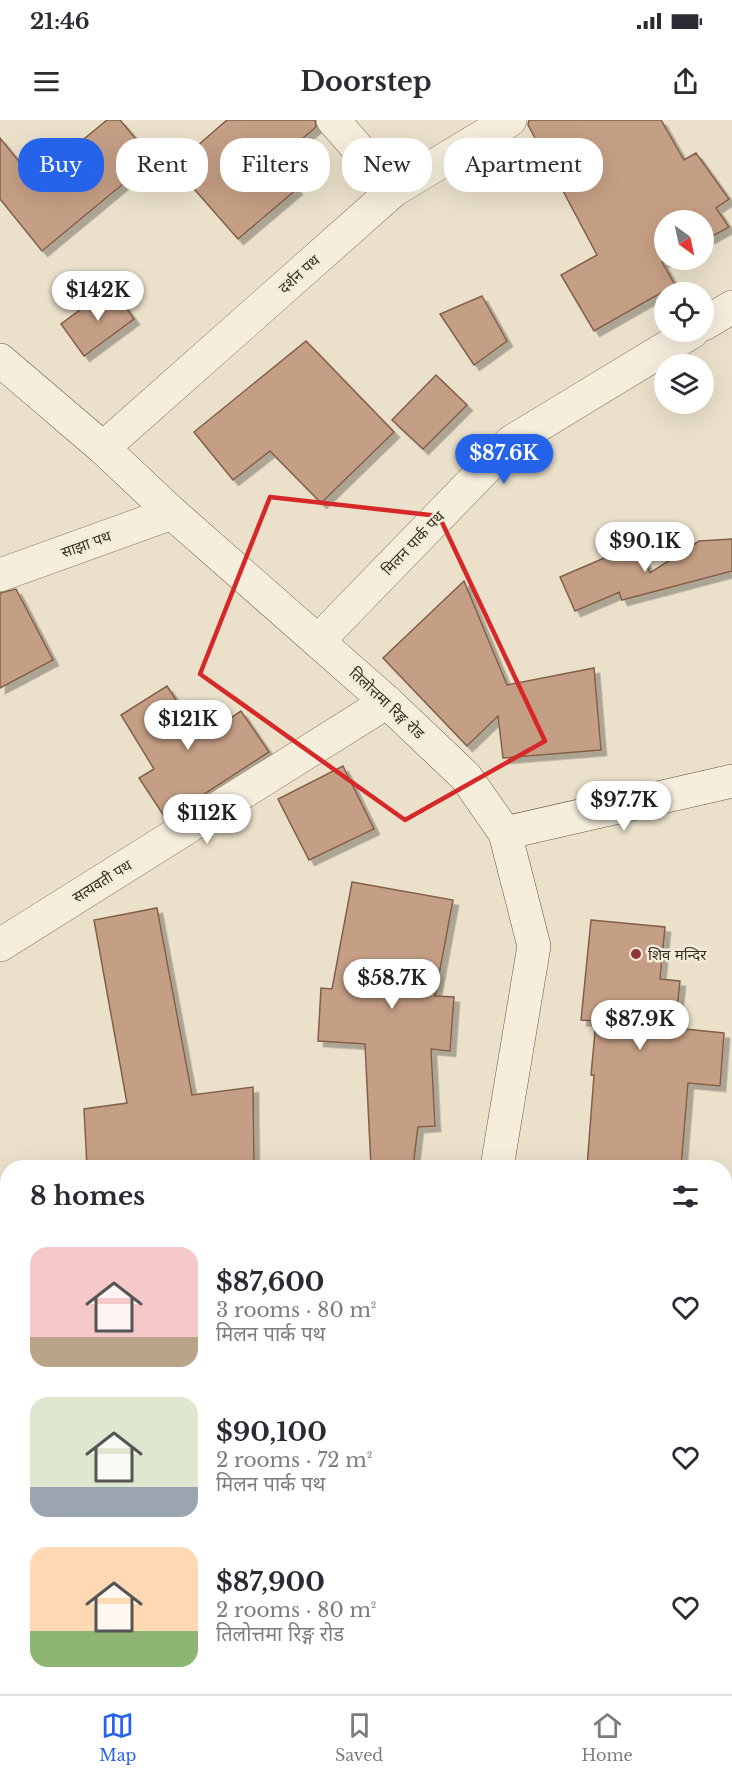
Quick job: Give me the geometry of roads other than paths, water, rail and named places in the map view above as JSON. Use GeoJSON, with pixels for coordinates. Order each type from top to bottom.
{"type":"FeatureCollection","features":[{"type":"Feature","properties":{"kind":"street"},"geometry":{"type":"LineString","coordinates":[[333,120],[349,138]]}},
{"type":"Feature","properties":{"kind":"street","name":"दर्शन पथ"},"geometry":{"type":"LineString","coordinates":[[432,167],[510,120]]}},
{"type":"Feature","properties":{"kind":"street","name":"दर्शन पथ"},"geometry":{"type":"LineString","coordinates":[[103,448],[392,192]]}},
{"type":"Feature","properties":{"kind":"street"},"geometry":{"type":"LineString","coordinates":[[714,318],[732,307]]}},
{"type":"Feature","properties":{"kind":"street","name":"मिलन पार्क पथ"},"geometry":{"type":"LineString","coordinates":[[318,641],[511,442],[676,342]]}},
{"type":"Feature","properties":{"kind":"street","name":"तिलोत्तमा रिङ्ग रोड"},"geometry":{"type":"LineString","coordinates":[[0,360],[103,448],[172,513],[387,702],[466,777],[506,833],[534,946],[498,1160]]}},
{"type":"Feature","properties":{"kind":"street","name":"साझा पथ"},"geometry":{"type":"LineString","coordinates":[[0,575],[172,513]]}},
{"type":"Feature","properties":{"kind":"street","name":"सत्यवती पथ"},"geometry":{"type":"LineString","coordinates":[[0,945],[387,702]]}},
{"type":"Feature","properties":{"kind":"street"},"geometry":{"type":"LineString","coordinates":[[506,833],[732,781]]}},
{"type":"Feature","properties":{"kind":"place","name":"शिव मन्दिर"},"geometry":{"type":"Point","coordinates":[636,954]}}]}
